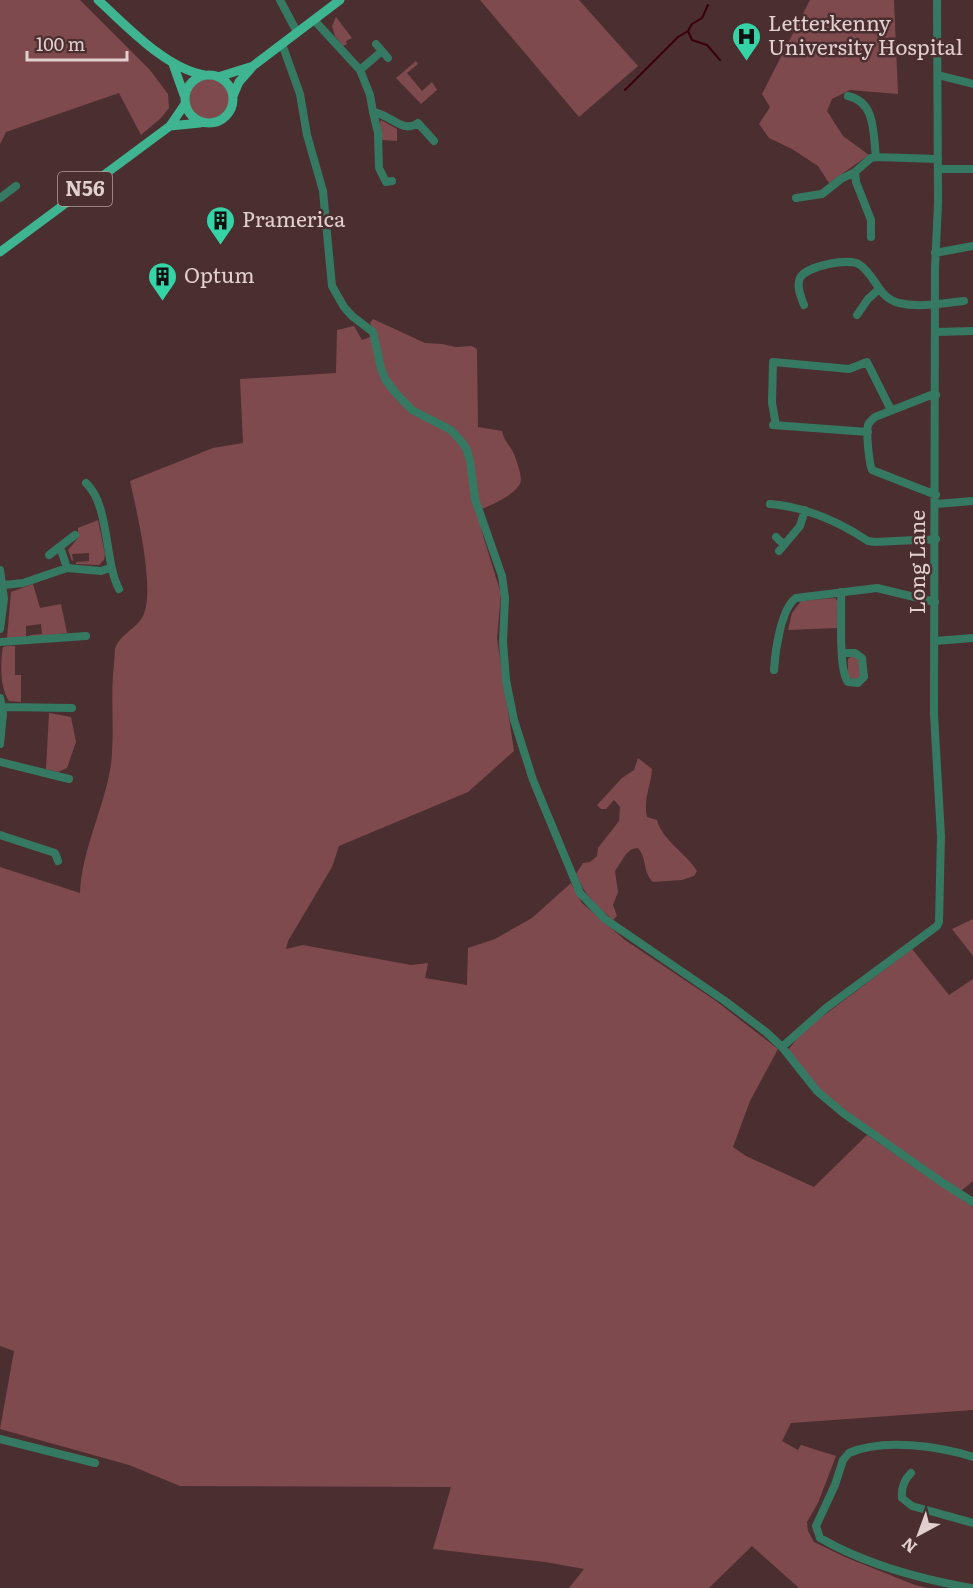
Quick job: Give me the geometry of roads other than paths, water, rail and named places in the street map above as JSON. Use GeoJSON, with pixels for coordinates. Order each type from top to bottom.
{"type":"FeatureCollection","features":[{"type":"Feature","properties":{"kind":"main road"},"geometry":{"type":"LineString","coordinates":[[98,0],[173,64],[190,72],[218,77],[227,83],[233,96]]}},
{"type":"Feature","properties":{"kind":"main road"},"geometry":{"type":"LineString","coordinates":[[233,96],[238,82],[253,66],[340,0]]}},
{"type":"Feature","properties":{"kind":"main road"},"geometry":{"type":"LineString","coordinates":[[173,64],[191,116],[203,122]]}},
{"type":"Feature","properties":{"kind":"main road"},"geometry":{"type":"LineString","coordinates":[[218,77],[253,66]]}},
{"type":"Feature","properties":{"kind":"main road","name":"N56"},"geometry":{"type":"LineString","coordinates":[[0,252],[170,126],[185,101],[190,85],[204,75]]}},
{"type":"Feature","properties":{"kind":"main road","name":"N56"},"geometry":{"type":"LineString","coordinates":[[170,126],[214,123],[224,118],[231,110],[233,96]]}},
{"type":"Feature","properties":{"kind":"street"},"geometry":{"type":"LineString","coordinates":[[280,0],[297,32]]}},
{"type":"Feature","properties":{"kind":"street","name":"Long Lane"},"geometry":{"type":"LineString","coordinates":[[782,1047],[820,1014],[937,926],[939,922],[941,836],[934,722],[937,0]]}},
{"type":"Feature","properties":{"kind":"street"},"geometry":{"type":"LineString","coordinates":[[314,20],[360,70],[370,95],[378,133],[379,168],[386,182],[392,181]]}},
{"type":"Feature","properties":{"kind":"street"},"geometry":{"type":"LineString","coordinates":[[282,44],[300,94],[307,135],[323,191],[332,286],[352,316],[373,332],[381,368],[394,391],[412,410],[451,430],[467,450],[475,499],[502,576],[505,598],[503,642],[506,680],[514,720],[526,761],[575,883],[591,907],[604,919],[746,1016],[782,1047],[817,1091],[843,1113],[943,1184],[973,1202]]}},
{"type":"Feature","properties":{"kind":"street"},"geometry":{"type":"LineString","coordinates":[[360,70],[385,55],[376,44]]}},
{"type":"Feature","properties":{"kind":"street"},"geometry":{"type":"LineString","coordinates":[[938,75],[973,84]]}},
{"type":"Feature","properties":{"kind":"street"},"geometry":{"type":"LineString","coordinates":[[848,96],[862,102],[868,109],[876,157]]}},
{"type":"Feature","properties":{"kind":"street"},"geometry":{"type":"LineString","coordinates":[[373,112],[387,115],[405,127],[412,128],[418,123],[434,141]]}},
{"type":"Feature","properties":{"kind":"street"},"geometry":{"type":"LineString","coordinates":[[796,198],[822,194],[841,179],[855,172],[871,158],[938,159]]}},
{"type":"Feature","properties":{"kind":"street"},"geometry":{"type":"LineString","coordinates":[[938,169],[973,169]]}},
{"type":"Feature","properties":{"kind":"street"},"geometry":{"type":"LineString","coordinates":[[855,172],[856,182],[872,220],[871,237]]}},
{"type":"Feature","properties":{"kind":"street"},"geometry":{"type":"LineString","coordinates":[[0,197],[16,186]]}},
{"type":"Feature","properties":{"kind":"street"},"geometry":{"type":"LineString","coordinates":[[935,254],[973,246]]}},
{"type":"Feature","properties":{"kind":"street"},"geometry":{"type":"LineString","coordinates":[[804,305],[799,288],[800,279],[806,271],[828,264],[845,262],[861,265],[878,290],[892,300],[901,303],[936,304],[964,301]]}},
{"type":"Feature","properties":{"kind":"street"},"geometry":{"type":"LineString","coordinates":[[857,315],[868,299],[878,290]]}},
{"type":"Feature","properties":{"kind":"street"},"geometry":{"type":"LineString","coordinates":[[936,332],[973,331]]}},
{"type":"Feature","properties":{"kind":"street"},"geometry":{"type":"LineString","coordinates":[[868,432],[775,425],[772,404],[773,362],[849,369],[869,360],[891,410]]}},
{"type":"Feature","properties":{"kind":"street"},"geometry":{"type":"LineString","coordinates":[[936,395],[872,419],[868,432],[872,470],[936,499],[973,501]]}},
{"type":"Feature","properties":{"kind":"street"},"geometry":{"type":"LineString","coordinates":[[86,483],[93,493],[104,524],[110,568],[118,589]]}},
{"type":"Feature","properties":{"kind":"street"},"geometry":{"type":"LineString","coordinates":[[770,504],[805,510],[831,519],[875,543],[936,539]]}},
{"type":"Feature","properties":{"kind":"street"},"geometry":{"type":"LineString","coordinates":[[776,537],[782,548],[800,526],[805,510]]}},
{"type":"Feature","properties":{"kind":"street"},"geometry":{"type":"LineString","coordinates":[[49,555],[75,535]]}},
{"type":"Feature","properties":{"kind":"street"},"geometry":{"type":"LineString","coordinates":[[60,547],[67,568]]}},
{"type":"Feature","properties":{"kind":"street"},"geometry":{"type":"LineString","coordinates":[[3,585],[23,583],[67,568],[101,571],[110,568]]}},
{"type":"Feature","properties":{"kind":"street"},"geometry":{"type":"LineString","coordinates":[[0,570],[3,585],[0,626]]}},
{"type":"Feature","properties":{"kind":"street"},"geometry":{"type":"LineString","coordinates":[[774,670],[779,639],[790,603],[802,596],[882,588],[935,602]]}},
{"type":"Feature","properties":{"kind":"street"},"geometry":{"type":"LineString","coordinates":[[841,592],[843,653]]}},
{"type":"Feature","properties":{"kind":"street"},"geometry":{"type":"LineString","coordinates":[[0,642],[86,636]]}},
{"type":"Feature","properties":{"kind":"street"},"geometry":{"type":"LineString","coordinates":[[935,641],[973,638]]}},
{"type":"Feature","properties":{"kind":"street"},"geometry":{"type":"LineString","coordinates":[[0,698],[3,707],[0,744]]}},
{"type":"Feature","properties":{"kind":"street"},"geometry":{"type":"LineString","coordinates":[[3,707],[72,708]]}},
{"type":"Feature","properties":{"kind":"street"},"geometry":{"type":"LineString","coordinates":[[0,762],[69,779]]}},
{"type":"Feature","properties":{"kind":"street"},"geometry":{"type":"LineString","coordinates":[[0,835],[56,857],[62,845]]}},
{"type":"Feature","properties":{"kind":"street"},"geometry":{"type":"LineString","coordinates":[[0,1439],[95,1463]]}},
{"type":"Feature","properties":{"kind":"street"},"geometry":{"type":"LineString","coordinates":[[971,1588],[921,1578],[863,1557],[819,1538],[816,1526],[835,1485],[843,1460],[849,1453],[880,1447],[920,1446],[940,1448],[973,1457]]}},
{"type":"Feature","properties":{"kind":"street"},"geometry":{"type":"LineString","coordinates":[[910,1473],[904,1481],[902,1492],[902,1498],[906,1502],[914,1507],[973,1523]]}},
{"type":"Feature","properties":{"kind":"waterway"},"geometry":{"type":"LineString","coordinates":[[625,90],[678,37],[702,18],[708,5]]}},
{"type":"Feature","properties":{"kind":"waterway"},"geometry":{"type":"LineString","coordinates":[[688,31],[692,40],[707,45],[720,60]]}},
{"type":"Feature","properties":{"kind":"place","name":"Letterkenny University Hospital"},"geometry":{"type":"Point","coordinates":[747,62]}},
{"type":"Feature","properties":{"kind":"place","name":"Pramerica"},"geometry":{"type":"Point","coordinates":[221,246]}},
{"type":"Feature","properties":{"kind":"place","name":"Optum"},"geometry":{"type":"Point","coordinates":[163,302]}}]}
